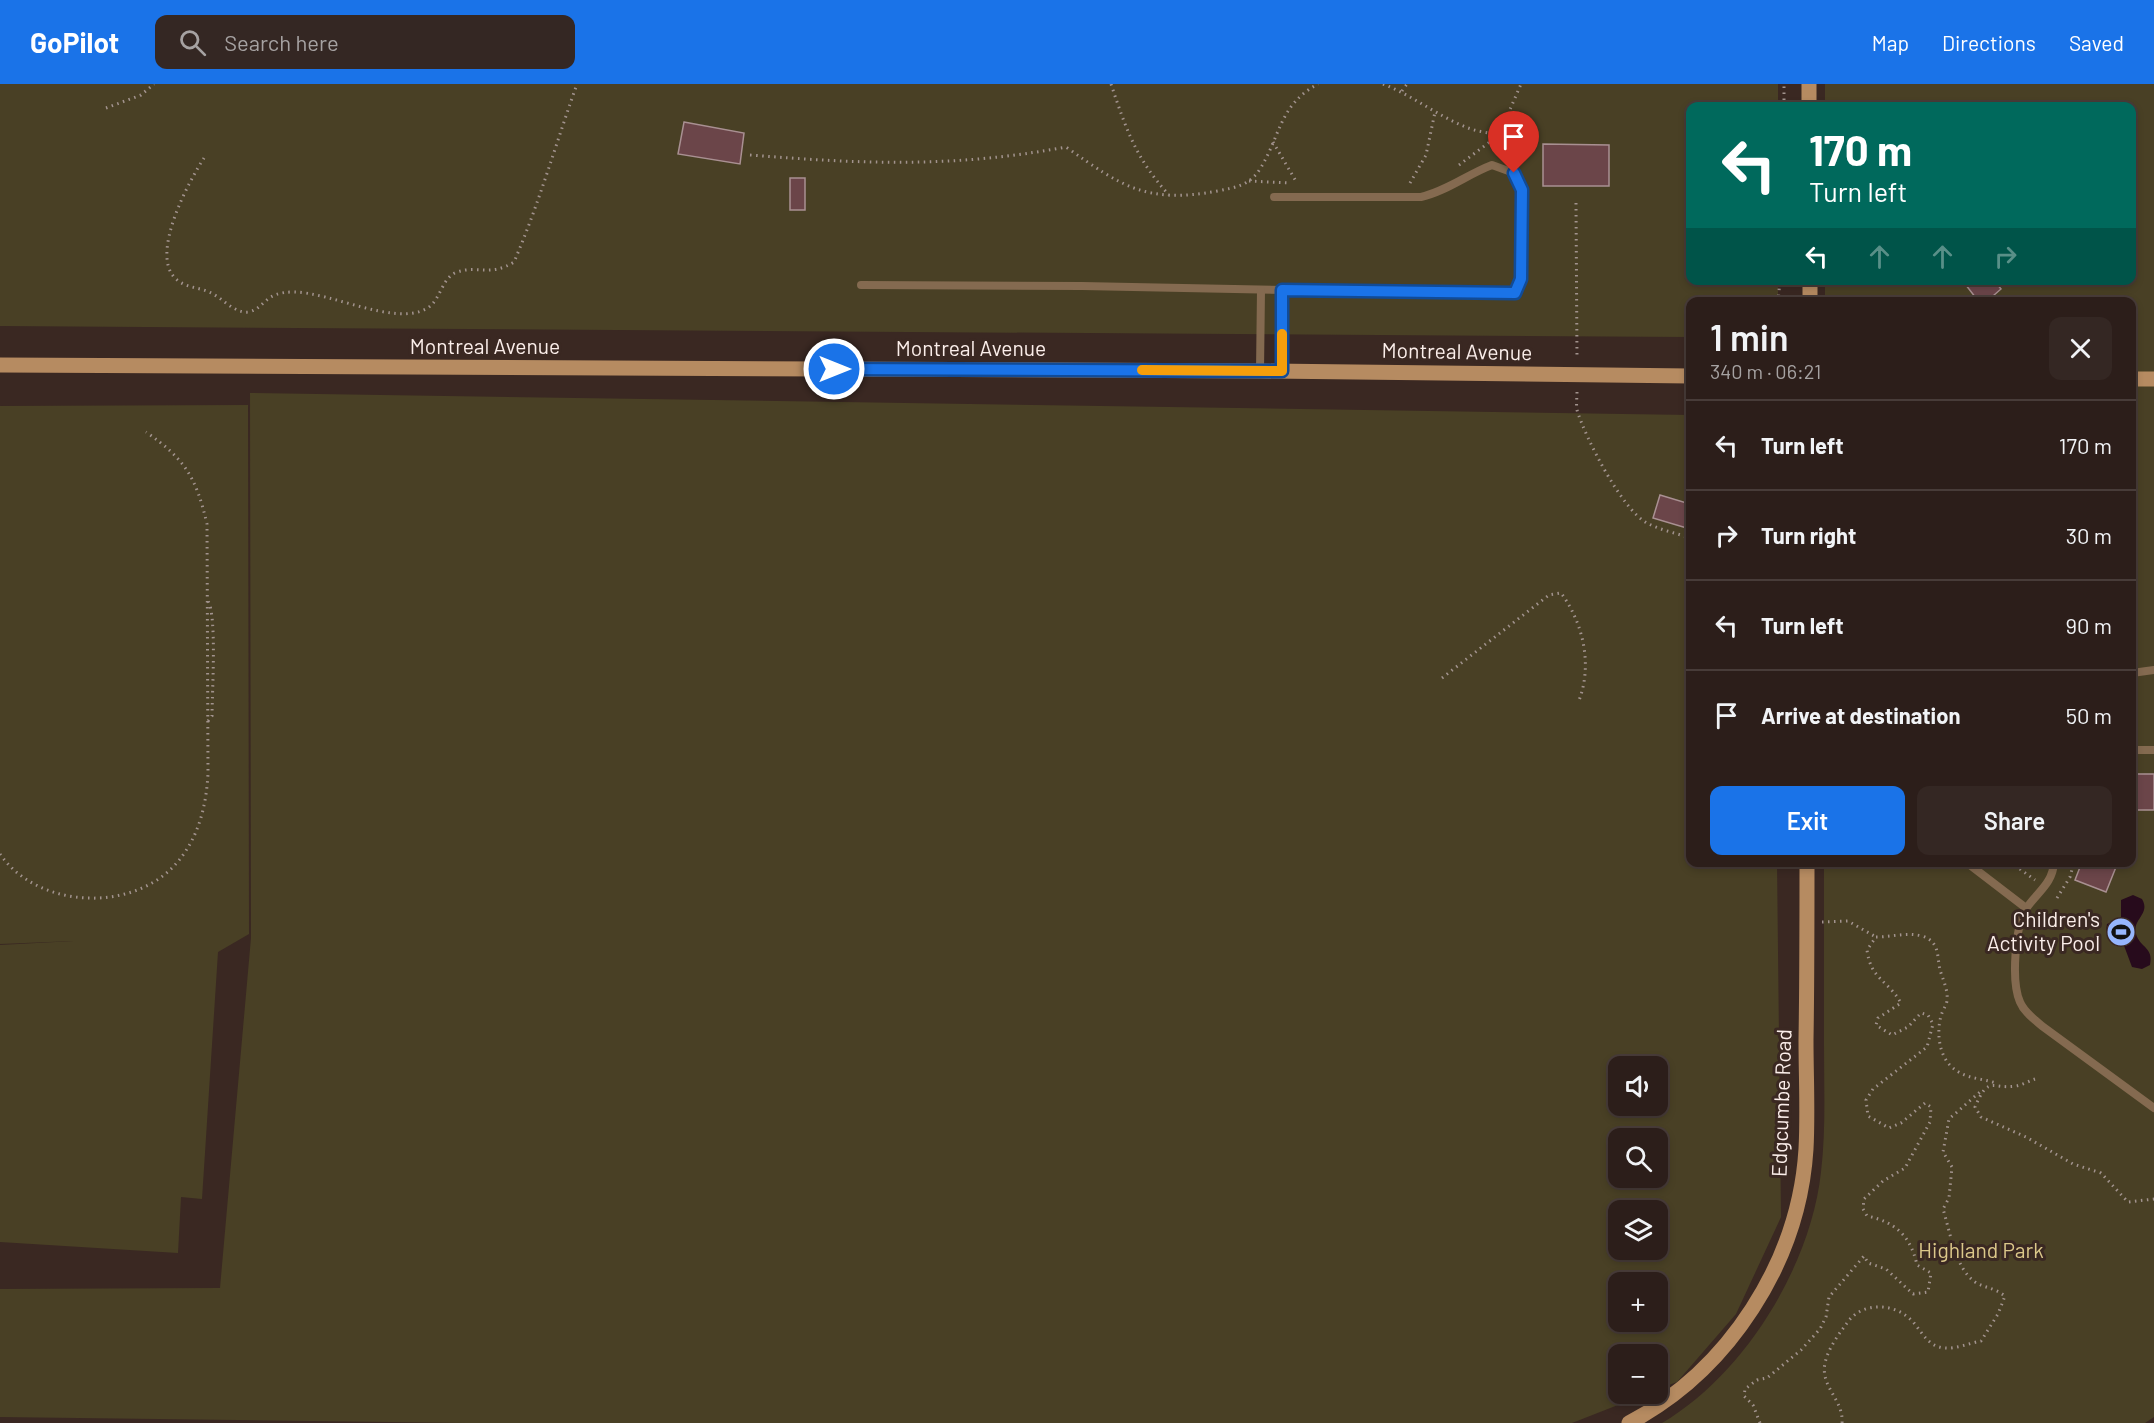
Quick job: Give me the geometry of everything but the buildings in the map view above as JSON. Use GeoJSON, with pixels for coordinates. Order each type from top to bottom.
{"type":"FeatureCollection","features":[{"type":"Feature","properties":{"kind":"main road"},"geometry":{"type":"LineString","coordinates":[[1809,84],[1809,102]]}},
{"type":"Feature","properties":{"kind":"main road","name":"Montreal Avenue"},"geometry":{"type":"LineString","coordinates":[[0,365],[1282,371],[1686,376]]}},
{"type":"Feature","properties":{"kind":"main road"},"geometry":{"type":"LineString","coordinates":[[2136,379],[2154,379]]}},
{"type":"Feature","properties":{"kind":"main road","name":"Edgcumbe Road"},"geometry":{"type":"LineString","coordinates":[[1629,1423],[1676,1394],[1707,1368],[1732,1338],[1758,1299],[1790,1231],[1799,1196],[1806,1150],[1807,867]]}},
{"type":"Feature","properties":{"kind":"lane"},"geometry":{"type":"LineString","coordinates":[[861,285],[1515,293],[1521,279],[1522,190],[1514,173],[1492,165],[1469,174],[1439,193],[1421,197],[1274,197]]}},
{"type":"Feature","properties":{"kind":"lane"},"geometry":{"type":"LineString","coordinates":[[1260,371],[1261,290]]}},
{"type":"Feature","properties":{"kind":"lane"},"geometry":{"type":"LineString","coordinates":[[1282,290],[1282,371]]}},
{"type":"Feature","properties":{"kind":"lane"},"geometry":{"type":"LineString","coordinates":[[2136,672],[2154,670]]}},
{"type":"Feature","properties":{"kind":"lane"},"geometry":{"type":"LineString","coordinates":[[2136,750],[2154,750]]}},
{"type":"Feature","properties":{"kind":"lane"},"geometry":{"type":"LineString","coordinates":[[1973,867],[2026,908]]}},
{"type":"Feature","properties":{"kind":"lane"},"geometry":{"type":"LineString","coordinates":[[2054,867],[2054,873],[2026,908],[2018,926],[2019,1001],[2027,1013],[2042,1026],[2154,1108]]}},
{"type":"Feature","properties":{"kind":"path"},"geometry":{"type":"LineString","coordinates":[[106,108],[141,95],[154,84]]}},
{"type":"Feature","properties":{"kind":"path"},"geometry":{"type":"LineString","coordinates":[[204,158],[183,195],[170,231],[167,262],[174,278],[187,286],[209,292],[240,311],[250,312],[275,293],[291,292],[313,292],[391,313],[424,310],[435,303],[448,278],[457,272],[496,271],[514,262],[541,196],[550,157],[577,84]]}},
{"type":"Feature","properties":{"kind":"path"},"geometry":{"type":"LineString","coordinates":[[1111,84],[1138,157],[1170,195]]}},
{"type":"Feature","properties":{"kind":"path"},"geometry":{"type":"LineString","coordinates":[[750,155],[853,164],[905,164],[966,162],[1066,147],[1128,187],[1152,195],[1204,193],[1245,186],[1260,170],[1286,110],[1301,93],[1318,84]]}},
{"type":"Feature","properties":{"kind":"path"},"geometry":{"type":"LineString","coordinates":[[1383,84],[1402,91],[1435,112],[1471,129],[1499,135]]}},
{"type":"Feature","properties":{"kind":"path"},"geometry":{"type":"LineString","coordinates":[[1402,91],[1407,84]]}},
{"type":"Feature","properties":{"kind":"path"},"geometry":{"type":"LineString","coordinates":[[1457,167],[1499,135],[1521,84]]}},
{"type":"Feature","properties":{"kind":"path"},"geometry":{"type":"LineString","coordinates":[[1784,84],[1784,102]]}},
{"type":"Feature","properties":{"kind":"path"},"geometry":{"type":"LineString","coordinates":[[1420,183],[1410,183],[1426,155],[1435,112]]}},
{"type":"Feature","properties":{"kind":"path"},"geometry":{"type":"LineString","coordinates":[[1273,142],[1297,183]]}},
{"type":"Feature","properties":{"kind":"path"},"geometry":{"type":"LineString","coordinates":[[1249,181],[1308,183]]}},
{"type":"Feature","properties":{"kind":"path"},"geometry":{"type":"LineString","coordinates":[[0,854],[28,882],[69,897],[107,899],[150,884],[173,866],[196,833],[207,801],[207,524],[200,493],[179,457],[146,432]]}},
{"type":"Feature","properties":{"kind":"path"},"geometry":{"type":"LineString","coordinates":[[1442,678],[1550,595],[1561,593],[1580,629],[1584,644],[1586,673],[1578,704]]}},
{"type":"Feature","properties":{"kind":"path"},"geometry":{"type":"LineString","coordinates":[[2017,867],[2034,880],[2038,875]]}},
{"type":"Feature","properties":{"kind":"path"},"geometry":{"type":"LineString","coordinates":[[2057,898],[2070,878],[2073,867]]}},
{"type":"Feature","properties":{"kind":"path"},"geometry":{"type":"LineString","coordinates":[[1807,922],[1848,921],[1876,937],[1894,937],[1900,934],[1923,936],[1936,946],[1941,959],[1940,971],[1945,981],[1948,1001],[1937,1032],[1951,1067],[1970,1079],[2015,1086],[2035,1079]]}},
{"type":"Feature","properties":{"kind":"path"},"geometry":{"type":"LineString","coordinates":[[1760,1423],[1753,1405],[1744,1396],[1745,1389],[1757,1380],[1767,1378],[1801,1350],[1820,1329],[1826,1317],[1829,1297],[1864,1256],[1869,1263],[1886,1269],[1913,1294],[1928,1292],[1931,1273],[1917,1265],[1913,1247],[1897,1227],[1884,1219],[1867,1216],[1863,1209],[1864,1198],[1883,1181],[1905,1168],[1930,1122],[1931,1107],[1925,1103],[1901,1123],[1890,1128],[1868,1116],[1866,1100],[1873,1089],[1927,1047],[1933,1024],[1928,1015],[1921,1013],[1908,1027],[1892,1035],[1876,1025],[1878,1018],[1901,1003],[1895,992],[1869,968],[1867,950],[1876,937]]}},
{"type":"Feature","properties":{"kind":"path"},"geometry":{"type":"LineString","coordinates":[[1842,1423],[1843,1413],[1824,1378],[1825,1363],[1833,1343],[1847,1323],[1863,1308],[1879,1306],[1898,1311],[1914,1323],[1927,1341],[1944,1348],[1981,1341],[1998,1314],[2004,1296],[1993,1287],[1977,1284],[1964,1272],[1943,1209],[1949,1198],[1952,1167],[1943,1152],[1949,1119],[1995,1083]]}},
{"type":"Feature","properties":{"kind":"path"},"geometry":{"type":"LineString","coordinates":[[1981,1092],[1975,1107],[1981,1117],[2026,1137],[2073,1164],[2101,1173],[2128,1202],[2154,1199]]}},
{"type":"Feature","properties":{"kind":"green space"},"geometry":{"type":"Polygon","coordinates":[[[0,84],[1778,84],[1778,102],[1686,102],[1686,285],[1778,285],[1778,297],[1686,297],[1686,337],[0,326],[0,84]]]}},
{"type":"Feature","properties":{"kind":"green space","name":"Highland Park"},"geometry":{"type":"Polygon","coordinates":[[[1825,84],[2154,84],[2154,1417],[2145,1423],[1662,1423],[1692,1402],[1720,1377],[1746,1347],[1788,1280],[1815,1208],[1823,1156],[1824,1125],[1824,867],[2136,867],[2136,297],[1825,297],[1825,285],[2136,285],[2136,102],[1825,102],[1825,84]]]}},
{"type":"Feature","properties":{"kind":"green space"},"geometry":{"type":"Polygon","coordinates":[[[250,393],[1686,415],[1686,867],[1777,867],[1781,1217],[1736,1314],[1677,1382],[1668,1385],[1668,1344],[1608,1344],[1608,1404],[1620,1404],[1572,1423],[465,1423],[0,1417],[0,1289],[220,1288],[251,938],[250,393]]]}},
{"type":"Feature","properties":{"kind":"green space"},"geometry":{"type":"Polygon","coordinates":[[[248,405],[249,934],[218,952],[202,1199],[181,1197],[178,1253],[0,1242],[0,945],[74,941],[0,944],[0,406],[248,405]]]}},
{"type":"Feature","properties":{"kind":"shaded area","name":"Children's Activity Pool"},"geometry":{"type":"Polygon","coordinates":[[[2133,895],[2142,899],[2144,904],[2143,913],[2135,929],[2138,939],[2148,951],[2151,959],[2150,965],[2142,969],[2132,967],[2123,943],[2110,938],[2106,931],[2107,924],[2121,919],[2121,900],[2133,895]]]}},
{"type":"Feature","properties":{"kind":"slow traffic"},"geometry":{"type":"LineString","coordinates":[[1142,370],[1282,371],[1282,334]]}},
{"type":"Feature","properties":{"kind":"place","name":"Children's Activity Pool"},"geometry":{"type":"Point","coordinates":[2121,932]}},
{"type":"Feature","properties":{"kind":"route"},"geometry":{"type":"LineString","coordinates":[[834,369],[1282,371],[1282,290],[1515,293],[1521,279],[1522,190],[1514,173]]}}]}
